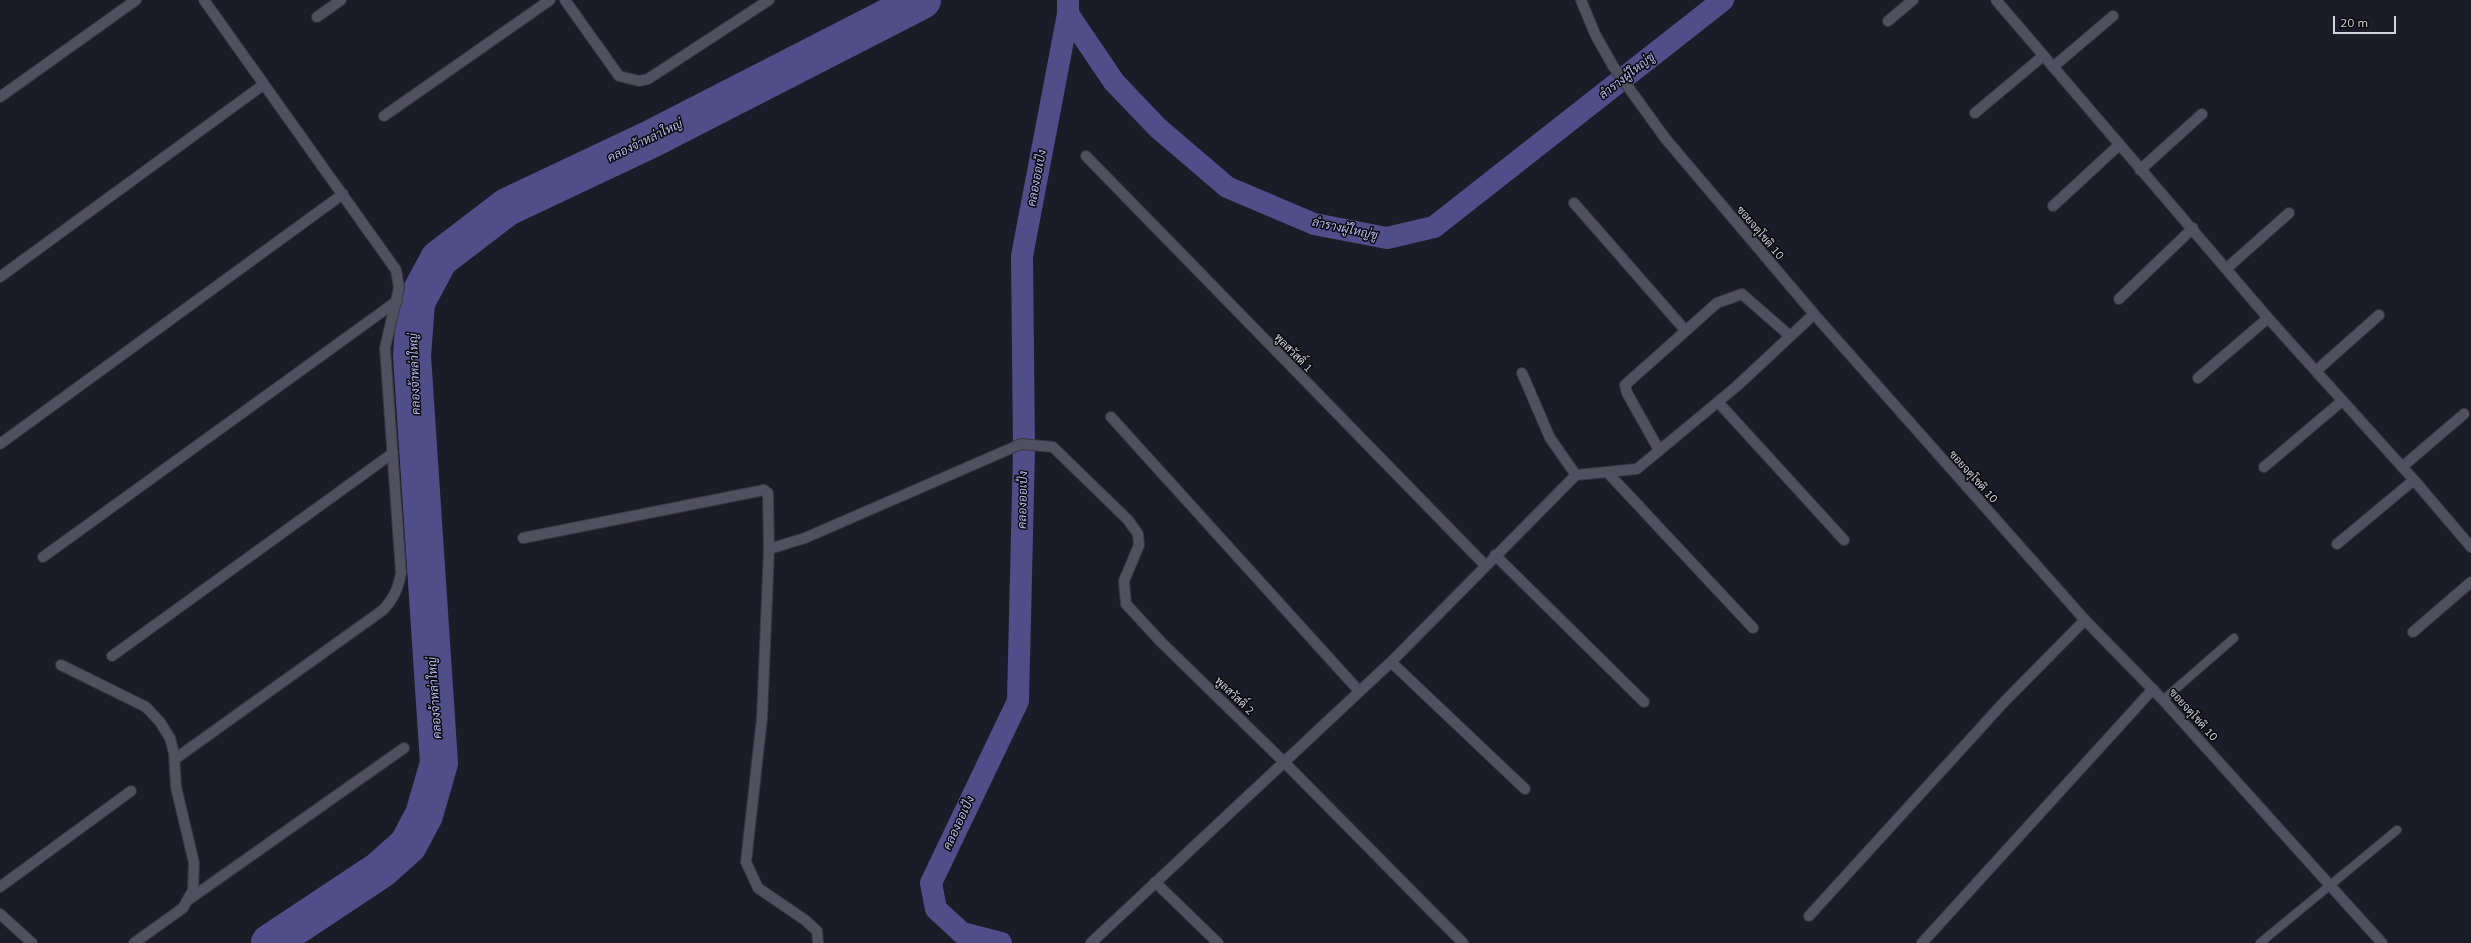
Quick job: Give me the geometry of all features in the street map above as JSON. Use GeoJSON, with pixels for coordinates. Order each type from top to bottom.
{"type":"FeatureCollection","features":[{"type":"Feature","properties":{"kind":"street"},"geometry":{"type":"LineString","coordinates":[[0,97],[136,0]]}},
{"type":"Feature","properties":{"kind":"street"},"geometry":{"type":"LineString","coordinates":[[174,759],[383,610],[393,600],[401,573],[385,348],[399,288],[396,270],[204,0]]}},
{"type":"Feature","properties":{"kind":"street"},"geometry":{"type":"LineString","coordinates":[[317,17],[341,0]]}},
{"type":"Feature","properties":{"kind":"street"},"geometry":{"type":"LineString","coordinates":[[384,116],[550,0]]}},
{"type":"Feature","properties":{"kind":"street"},"geometry":{"type":"LineString","coordinates":[[565,0],[619,76],[639,81],[648,79],[769,0]]}},
{"type":"Feature","properties":{"kind":"street","name":"ซอยจตุโชติ 10"},"geometry":{"type":"LineString","coordinates":[[1581,0],[1595,34],[1619,74],[1665,138],[1814,314],[2085,620],[2153,689],[2377,941]]}},
{"type":"Feature","properties":{"kind":"street"},"geometry":{"type":"LineString","coordinates":[[1888,21],[1914,0]]}},
{"type":"Feature","properties":{"kind":"street"},"geometry":{"type":"LineString","coordinates":[[1996,0],[2140,170],[2193,228],[2268,318],[2414,480],[2471,547]]}},
{"type":"Feature","properties":{"kind":"street"},"geometry":{"type":"LineString","coordinates":[[2053,67],[2113,16]]}},
{"type":"Feature","properties":{"kind":"street"},"geometry":{"type":"LineString","coordinates":[[1975,113],[2043,56]]}},
{"type":"Feature","properties":{"kind":"street"},"geometry":{"type":"LineString","coordinates":[[0,277],[263,85]]}},
{"type":"Feature","properties":{"kind":"street"},"geometry":{"type":"LineString","coordinates":[[2140,170],[2202,114]]}},
{"type":"Feature","properties":{"kind":"street"},"geometry":{"type":"LineString","coordinates":[[2053,206],[2119,145]]}},
{"type":"Feature","properties":{"kind":"street","name":"พูลสวัสดิ์ 1"},"geometry":{"type":"LineString","coordinates":[[1086,156],[1485,565]]}},
{"type":"Feature","properties":{"kind":"street"},"geometry":{"type":"LineString","coordinates":[[0,444],[343,194]]}},
{"type":"Feature","properties":{"kind":"street"},"geometry":{"type":"LineString","coordinates":[[1574,203],[1685,330]]}},
{"type":"Feature","properties":{"kind":"street"},"geometry":{"type":"LineString","coordinates":[[2227,268],[2289,212]]}},
{"type":"Feature","properties":{"kind":"street"},"geometry":{"type":"LineString","coordinates":[[2119,299],[2193,228]]}},
{"type":"Feature","properties":{"kind":"street"},"geometry":{"type":"LineString","coordinates":[[1659,450],[1627,393],[1625,385],[1685,330],[1717,303],[1742,294],[1790,336]]}},
{"type":"Feature","properties":{"kind":"street"},"geometry":{"type":"LineString","coordinates":[[43,557],[397,301]]}},
{"type":"Feature","properties":{"kind":"street"},"geometry":{"type":"LineString","coordinates":[[1093,941],[1283,761],[1391,662],[1485,565],[1576,475],[1637,469],[1718,402],[1814,314]]}},
{"type":"Feature","properties":{"kind":"street"},"geometry":{"type":"LineString","coordinates":[[2316,371],[2378,315]]}},
{"type":"Feature","properties":{"kind":"street"},"geometry":{"type":"LineString","coordinates":[[2198,378],[2268,318]]}},
{"type":"Feature","properties":{"kind":"street"},"geometry":{"type":"LineString","coordinates":[[1522,373],[1550,438],[1576,475]]}},
{"type":"Feature","properties":{"kind":"street"},"geometry":{"type":"LineString","coordinates":[[2264,467],[2342,401]]}},
{"type":"Feature","properties":{"kind":"street"},"geometry":{"type":"LineString","coordinates":[[1718,402],[1844,540]]}},
{"type":"Feature","properties":{"kind":"street"},"geometry":{"type":"LineString","coordinates":[[2402,467],[2464,414]]}},
{"type":"Feature","properties":{"kind":"street"},"geometry":{"type":"LineString","coordinates":[[1110,417],[1359,691]]}},
{"type":"Feature","properties":{"kind":"street","name":"พูลสวัสดิ์ 2"},"geometry":{"type":"LineString","coordinates":[[769,549],[806,538],[1021,444],[1053,447],[1128,520],[1138,534],[1137,550],[1124,581],[1126,604],[1161,642],[1283,761],[1463,943]]}},
{"type":"Feature","properties":{"kind":"street"},"geometry":{"type":"LineString","coordinates":[[112,656],[393,453]]}},
{"type":"Feature","properties":{"kind":"street"},"geometry":{"type":"LineString","coordinates":[[1608,473],[1753,628]]}},
{"type":"Feature","properties":{"kind":"street"},"geometry":{"type":"LineString","coordinates":[[2337,544],[2414,480]]}},
{"type":"Feature","properties":{"kind":"street"},"geometry":{"type":"LineString","coordinates":[[524,538],[764,490],[768,493],[769,549],[762,718],[746,862],[758,888],[805,920],[817,931],[818,943]]}},
{"type":"Feature","properties":{"kind":"street"},"geometry":{"type":"LineString","coordinates":[[1495,555],[1644,702]]}},
{"type":"Feature","properties":{"kind":"street"},"geometry":{"type":"LineString","coordinates":[[2413,632],[2471,582]]}},
{"type":"Feature","properties":{"kind":"street"},"geometry":{"type":"LineString","coordinates":[[1809,916],[2005,701],[2085,620]]}},
{"type":"Feature","properties":{"kind":"street"},"geometry":{"type":"LineString","coordinates":[[1391,662],[1525,789]]}},
{"type":"Feature","properties":{"kind":"street"},"geometry":{"type":"LineString","coordinates":[[61,665],[146,707],[160,722],[170,738],[174,759],[176,787],[194,864],[194,885],[190,898],[183,908],[134,943]]}},
{"type":"Feature","properties":{"kind":"street"},"geometry":{"type":"LineString","coordinates":[[1922,943],[2153,689]]}},
{"type":"Feature","properties":{"kind":"street"},"geometry":{"type":"LineString","coordinates":[[190,898],[404,748]]}},
{"type":"Feature","properties":{"kind":"street"},"geometry":{"type":"LineString","coordinates":[[0,887],[131,791]]}},
{"type":"Feature","properties":{"kind":"street"},"geometry":{"type":"LineString","coordinates":[[1155,882],[1218,943]]}},
{"type":"Feature","properties":{"kind":"street"},"geometry":{"type":"LineString","coordinates":[[0,914],[32,943]]}},
{"type":"Feature","properties":{"kind":"lane"},"geometry":{"type":"LineString","coordinates":[[2163,700],[2234,638]]}},
{"type":"Feature","properties":{"kind":"lane"},"geometry":{"type":"LineString","coordinates":[[2260,943],[2328,885],[2397,830]]}},
{"type":"Feature","properties":{"kind":"waterway","name":"คลองจ้าหล่าใหญ่"},"geometry":{"type":"LineString","coordinates":[[270,943],[380,870],[408,845],[424,815],[439,763],[412,356],[416,302],[439,259],[507,207],[651,139],[922,0]]}},
{"type":"Feature","properties":{"kind":"waterway","name":"คลองออเป้ง"},"geometry":{"type":"LineString","coordinates":[[1001,943],[962,933],[936,909],[931,883],[1018,701],[1024,450],[1022,256],[1068,14],[1068,0]]}},
{"type":"Feature","properties":{"kind":"waterway","name":"ลำรางผู้ใหญ่ชู"},"geometry":{"type":"LineString","coordinates":[[1068,14],[1114,82],[1158,128],[1227,187],[1314,224],[1387,238],[1434,227],[1723,0]]}}]}
